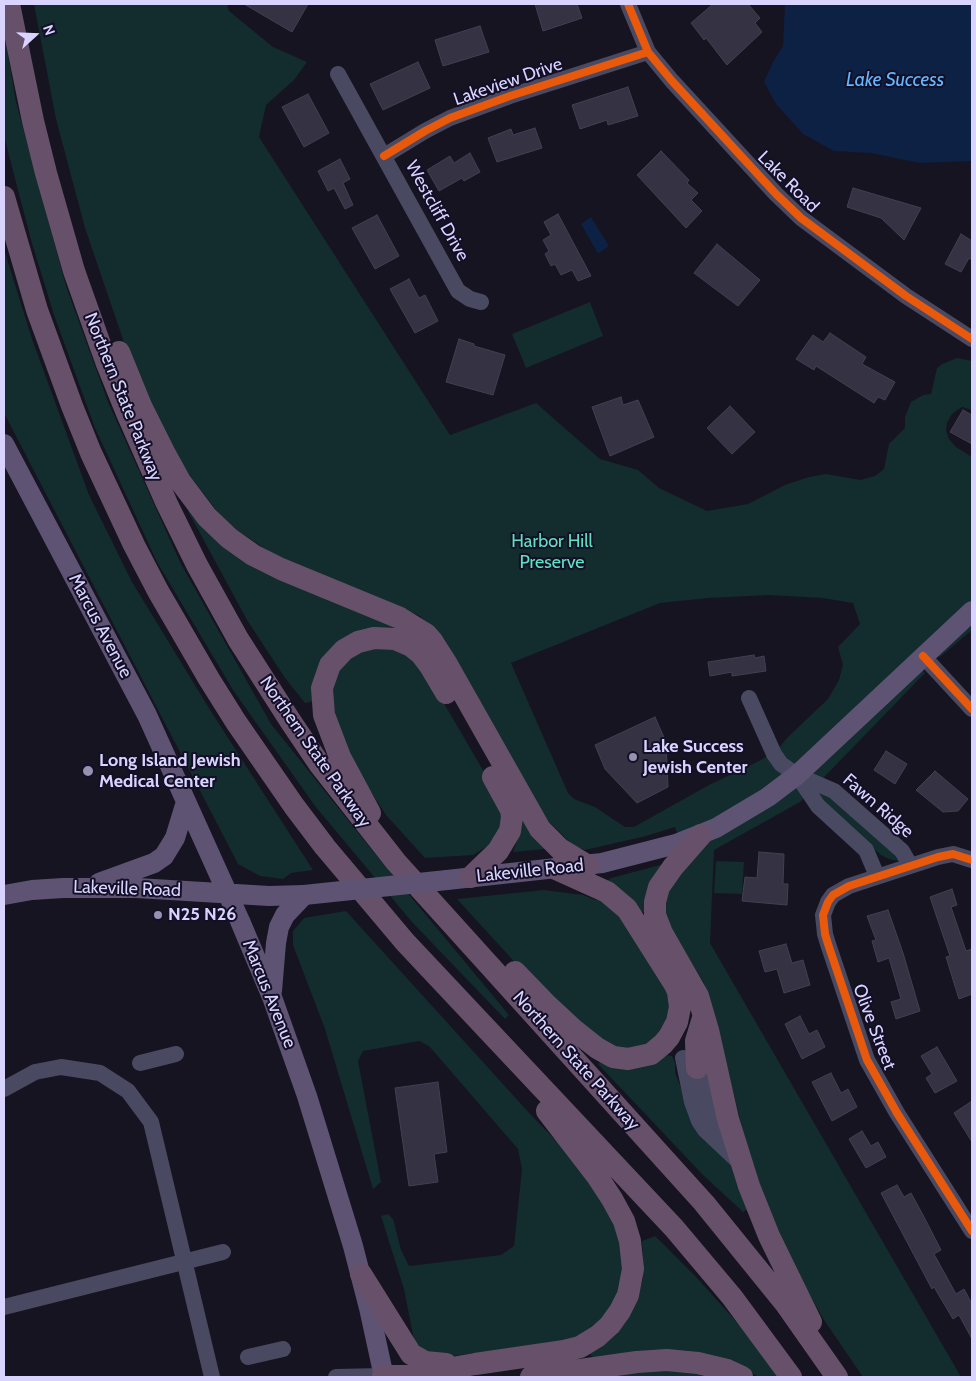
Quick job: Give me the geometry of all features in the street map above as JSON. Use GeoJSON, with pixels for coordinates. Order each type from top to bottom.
{"type":"FeatureCollection","features":[{"type":"Feature","properties":{"kind":"highway","name":"Northern State Parkway"},"geometry":{"type":"LineString","coordinates":[[9,4],[33,121],[59,221],[87,309],[116,388],[150,465],[197,565],[238,639],[290,722],[344,796],[396,862],[704,1203],[785,1303],[838,1377]]}},
{"type":"Feature","properties":{"kind":"highway"},"geometry":{"type":"LineString","coordinates":[[4,196],[37,310],[72,406],[116,507],[142,561],[182,635],[236,722],[325,847],[405,942],[674,1228],[732,1298],[791,1377]]}},
{"type":"Feature","properties":{"kind":"highway"},"geometry":{"type":"LineString","coordinates":[[59,221],[112,336],[141,406],[164,452],[180,481],[207,517],[223,533],[253,555],[400,618],[426,634],[445,661],[540,829],[560,849],[588,866]]}},
{"type":"Feature","properties":{"kind":"highway"},"geometry":{"type":"LineString","coordinates":[[396,862],[340,757],[326,723],[322,702],[324,680],[334,659],[344,650],[358,642],[381,637],[401,641],[411,646],[426,660],[510,810],[511,824],[507,838],[498,851],[471,877]]}},
{"type":"Feature","properties":{"kind":"highway"},"geometry":{"type":"LineString","coordinates":[[701,835],[663,881],[657,894],[654,908],[659,926],[693,986],[704,1015],[728,1119],[741,1164],[756,1204],[772,1243],[838,1377]]}},
{"type":"Feature","properties":{"kind":"highway"},"geometry":{"type":"LineString","coordinates":[[431,902],[493,948],[555,1013],[597,1048],[613,1057],[628,1059],[644,1056],[657,1050],[674,1030],[679,1014],[679,999],[675,985],[639,926],[621,903],[603,890],[556,869]]}},
{"type":"Feature","properties":{"kind":"highway"},"geometry":{"type":"LineString","coordinates":[[657,1050],[671,1052],[690,1063],[695,1049],[697,1033],[704,1015]]}},
{"type":"Feature","properties":{"kind":"highway"},"geometry":{"type":"LineString","coordinates":[[383,1376],[407,1376],[475,1364],[564,1352],[592,1340],[610,1325],[628,1295],[633,1269],[632,1251],[624,1221],[612,1199],[587,1162],[551,1118],[494,1037]]}},
{"type":"Feature","properties":{"kind":"highway"},"geometry":{"type":"LineString","coordinates":[[361,1274],[403,1344],[415,1358],[431,1363],[475,1364]]}},
{"type":"Feature","properties":{"kind":"highway"},"geometry":{"type":"LineString","coordinates":[[531,1377],[637,1362],[667,1360],[698,1362],[727,1370],[742,1377]]}},
{"type":"Feature","properties":{"kind":"main road","name":"Marcus Avenue"},"geometry":{"type":"LineString","coordinates":[[4,444],[146,715],[228,893],[272,996],[308,1096],[361,1274],[383,1376]]}},
{"type":"Feature","properties":{"kind":"main road","name":"Lakeville Road"},"geometry":{"type":"LineString","coordinates":[[4,895],[32,890],[87,888],[269,896],[304,895],[588,866],[652,852],[701,835],[732,820],[797,775],[972,611]]}},
{"type":"Feature","properties":{"kind":"main road"},"geometry":{"type":"LineString","coordinates":[[87,888],[154,863],[164,856],[175,838],[186,802]]}},
{"type":"Feature","properties":{"kind":"main road"},"geometry":{"type":"LineString","coordinates":[[272,996],[279,927],[290,909],[304,895]]}},
{"type":"Feature","properties":{"kind":"street","name":"Lake Road"},"geometry":{"type":"LineString","coordinates":[[628,4],[648,52],[672,81],[800,218],[906,296],[972,338]]}},
{"type":"Feature","properties":{"kind":"street","name":"Lakeview Drive"},"geometry":{"type":"LineString","coordinates":[[384,156],[450,118],[510,96],[648,52]]}},
{"type":"Feature","properties":{"kind":"street","name":"Westcliff Drive"},"geometry":{"type":"LineString","coordinates":[[338,74],[458,291],[470,299],[482,302]]}},
{"type":"Feature","properties":{"kind":"street"},"geometry":{"type":"LineString","coordinates":[[923,656],[972,709]]}},
{"type":"Feature","properties":{"kind":"street"},"geometry":{"type":"LineString","coordinates":[[749,698],[774,754],[781,764],[797,775],[818,806],[866,850],[877,876]]}},
{"type":"Feature","properties":{"kind":"street","name":"Fawn Ridge"},"geometry":{"type":"LineString","coordinates":[[797,775],[834,791],[895,844],[902,851],[910,865]]}},
{"type":"Feature","properties":{"kind":"street","name":"Olive Street"},"geometry":{"type":"LineString","coordinates":[[972,860],[952,854],[910,865],[849,886],[833,895],[823,915],[825,934],[859,1038],[875,1075],[897,1114],[972,1231]]}},
{"type":"Feature","properties":{"kind":"street"},"geometry":{"type":"LineString","coordinates":[[140,1063],[176,1054]]}},
{"type":"Feature","properties":{"kind":"street"},"geometry":{"type":"LineString","coordinates":[[690,1063],[712,1119],[741,1164]]}},
{"type":"Feature","properties":{"kind":"street"},"geometry":{"type":"LineString","coordinates":[[4,1090],[35,1072],[61,1067],[100,1073],[128,1091],[151,1122],[212,1377]]}},
{"type":"Feature","properties":{"kind":"street"},"geometry":{"type":"LineString","coordinates":[[4,1307],[223,1252]]}},
{"type":"Feature","properties":{"kind":"street"},"geometry":{"type":"LineString","coordinates":[[248,1357],[283,1348]]}},
{"type":"Feature","properties":{"kind":"street"},"geometry":{"type":"LineString","coordinates":[[336,1377],[383,1376]]}},
{"type":"Feature","properties":{"kind":"green space","name":"Harbor Hill Preserve"},"geometry":{"type":"Polygon","coordinates":[[[34,4],[227,4],[229,11],[273,47],[307,62],[294,80],[266,105],[259,137],[450,435],[536,403],[600,459],[638,470],[659,488],[707,511],[748,504],[785,485],[809,477],[826,474],[860,480],[875,476],[884,469],[889,444],[905,428],[905,417],[911,402],[923,395],[931,394],[937,368],[957,358],[972,361],[972,410],[962,407],[952,414],[947,423],[946,430],[949,439],[956,447],[972,457],[972,630],[940,657],[933,650],[917,665],[925,673],[800,802],[714,850],[710,943],[961,1377],[863,1377],[824,1320],[794,1267],[750,1160],[715,1018],[704,983],[672,931],[664,909],[668,887],[687,862],[675,827],[646,836],[585,850],[573,845],[548,821],[444,638],[420,616],[273,554],[226,523],[179,461],[129,357],[85,228],[56,119],[34,4]],[[769,595],[660,603],[511,663],[568,793],[574,799],[595,807],[625,827],[634,827],[709,785],[761,760],[779,748],[828,699],[839,680],[843,665],[838,647],[860,624],[853,603],[822,598],[769,595]]]}},
{"type":"Feature","properties":{"kind":"green space"},"geometry":{"type":"Polygon","coordinates":[[[4,31],[16,102],[66,286],[108,402],[181,564],[271,724],[372,850],[509,1015],[505,1019],[412,922],[315,806],[233,690],[157,562],[95,428],[54,315],[31,240],[4,136],[4,31]]]}},
{"type":"Feature","properties":{"kind":"green space"},"geometry":{"type":"Polygon","coordinates":[[[4,249],[32,339],[89,495],[132,582],[212,713],[313,870],[291,873],[283,879],[260,876],[238,864],[4,413],[4,249]]]}},
{"type":"Feature","properties":{"kind":"green space"},"geometry":{"type":"Polygon","coordinates":[[[590,302],[603,336],[526,368],[512,334],[590,302]]]}},
{"type":"Feature","properties":{"kind":"green space"},"geometry":{"type":"Polygon","coordinates":[[[191,509],[403,625],[401,631],[355,633],[315,701],[305,703],[285,678],[247,620],[188,511],[191,509]]]}},
{"type":"Feature","properties":{"kind":"green space"},"geometry":{"type":"Polygon","coordinates":[[[368,645],[393,647],[421,664],[501,801],[501,838],[473,855],[425,858],[386,815],[355,767],[335,717],[332,676],[346,657],[368,645]]]}},
{"type":"Feature","properties":{"kind":"green space"},"geometry":{"type":"Polygon","coordinates":[[[816,790],[824,791],[893,850],[898,861],[881,855],[832,813],[816,790]]]}},
{"type":"Feature","properties":{"kind":"green space"},"geometry":{"type":"Polygon","coordinates":[[[520,812],[545,849],[513,852],[521,829],[520,812]]]}},
{"type":"Feature","properties":{"kind":"green space"},"geometry":{"type":"Polygon","coordinates":[[[716,861],[744,862],[742,894],[714,893],[716,861]]]}},
{"type":"Feature","properties":{"kind":"green space"},"geometry":{"type":"Polygon","coordinates":[[[664,864],[650,914],[640,911],[607,881],[611,878],[664,864]]]}},
{"type":"Feature","properties":{"kind":"green space"},"geometry":{"type":"Polygon","coordinates":[[[544,890],[583,895],[596,900],[602,896],[626,917],[670,989],[672,1021],[645,1047],[627,1052],[605,1045],[542,992],[457,899],[544,890]]]}},
{"type":"Feature","properties":{"kind":"green space"},"geometry":{"type":"Polygon","coordinates":[[[346,911],[531,1115],[586,1171],[615,1225],[627,1256],[622,1294],[602,1324],[572,1339],[440,1358],[415,1345],[404,1289],[381,1216],[388,1214],[393,1219],[401,1250],[409,1266],[501,1255],[514,1246],[522,1169],[518,1149],[429,1046],[419,1041],[363,1051],[358,1061],[381,1182],[373,1189],[325,1029],[293,945],[293,931],[304,918],[346,911]]]}},
{"type":"Feature","properties":{"kind":"green space"},"geometry":{"type":"Polygon","coordinates":[[[672,1056],[675,1063],[675,1073],[698,1130],[735,1167],[749,1208],[743,1212],[703,1175],[598,1064],[604,1059],[672,1056]]]}},
{"type":"Feature","properties":{"kind":"green space"},"geometry":{"type":"Polygon","coordinates":[[[655,1236],[697,1278],[743,1329],[778,1377],[759,1377],[722,1359],[690,1351],[662,1350],[594,1359],[589,1353],[612,1335],[632,1311],[643,1279],[642,1241],[655,1236]]]}},
{"type":"Feature","properties":{"kind":"green space"},"geometry":{"type":"Polygon","coordinates":[[[656,1366],[725,1377],[575,1377],[656,1366]]]}},
{"type":"Feature","properties":{"kind":"water","name":"Lake Success"},"geometry":{"type":"Polygon","coordinates":[[[785,4],[972,4],[972,161],[919,163],[872,153],[834,151],[803,134],[776,104],[764,82],[783,46],[785,4]]]}},
{"type":"Feature","properties":{"kind":"water"},"geometry":{"type":"Polygon","coordinates":[[[591,217],[609,246],[599,253],[581,224],[591,217]]]}},
{"type":"Feature","properties":{"kind":"building"},"geometry":{"type":"Polygon","coordinates":[[[244,4],[308,4],[292,32],[244,4]]]}},
{"type":"Feature","properties":{"kind":"building"},"geometry":{"type":"Polygon","coordinates":[[[535,4],[577,4],[582,18],[543,31],[535,4]]]}},
{"type":"Feature","properties":{"kind":"building"},"geometry":{"type":"Polygon","coordinates":[[[713,4],[748,4],[760,18],[755,23],[762,32],[727,65],[706,38],[704,40],[691,23],[713,4]]]}},
{"type":"Feature","properties":{"kind":"building"},"geometry":{"type":"Polygon","coordinates":[[[480,26],[489,52],[443,66],[435,40],[480,26]]]}},
{"type":"Feature","properties":{"kind":"building"},"geometry":{"type":"Polygon","coordinates":[[[418,62],[430,88],[383,110],[370,84],[418,62]]]}},
{"type":"Feature","properties":{"kind":"building"},"geometry":{"type":"Polygon","coordinates":[[[628,87],[638,116],[608,125],[607,120],[580,129],[572,105],[628,87]]]}},
{"type":"Feature","properties":{"kind":"building"},"geometry":{"type":"Polygon","coordinates":[[[308,94],[329,133],[304,147],[282,107],[308,94]]]}},
{"type":"Feature","properties":{"kind":"building"},"geometry":{"type":"Polygon","coordinates":[[[535,128],[542,148],[497,162],[488,138],[511,129],[513,135],[535,128]]]}},
{"type":"Feature","properties":{"kind":"building"},"geometry":{"type":"Polygon","coordinates":[[[661,151],[689,180],[687,183],[698,193],[691,200],[702,211],[686,228],[637,175],[661,151]]]}},
{"type":"Feature","properties":{"kind":"building"},"geometry":{"type":"Polygon","coordinates":[[[470,153],[480,172],[464,181],[462,178],[439,191],[427,170],[450,156],[454,163],[470,153]]]}},
{"type":"Feature","properties":{"kind":"building"},"geometry":{"type":"Polygon","coordinates":[[[340,159],[350,179],[343,183],[353,205],[345,209],[334,188],[328,191],[318,171],[340,159]]]}},
{"type":"Feature","properties":{"kind":"building"},"geometry":{"type":"Polygon","coordinates":[[[853,188],[921,208],[904,240],[881,218],[847,207],[853,188]]]}},
{"type":"Feature","properties":{"kind":"building"},"geometry":{"type":"Polygon","coordinates":[[[558,214],[591,276],[578,281],[572,270],[561,275],[555,264],[551,266],[545,254],[549,251],[543,240],[551,235],[544,222],[558,214]]]}},
{"type":"Feature","properties":{"kind":"building"},"geometry":{"type":"Polygon","coordinates":[[[377,215],[399,256],[375,269],[352,228],[377,215]]]}},
{"type":"Feature","properties":{"kind":"building"},"geometry":{"type":"Polygon","coordinates":[[[961,234],[972,241],[972,260],[969,258],[961,272],[945,264],[961,234]]]}},
{"type":"Feature","properties":{"kind":"building"},"geometry":{"type":"Polygon","coordinates":[[[717,244],[760,280],[738,306],[694,273],[717,244]]]}},
{"type":"Feature","properties":{"kind":"building"},"geometry":{"type":"Polygon","coordinates":[[[409,279],[419,298],[425,295],[438,321],[415,333],[390,289],[409,279]]]}},
{"type":"Feature","properties":{"kind":"building"},"geometry":{"type":"Polygon","coordinates":[[[830,333],[866,357],[862,364],[895,382],[885,400],[878,397],[874,403],[816,366],[814,370],[796,359],[813,335],[823,342],[830,333]]]}},
{"type":"Feature","properties":{"kind":"building"},"geometry":{"type":"Polygon","coordinates":[[[459,339],[474,344],[474,346],[505,355],[493,395],[446,382],[459,339]]]}},
{"type":"Feature","properties":{"kind":"building"},"geometry":{"type":"Polygon","coordinates":[[[621,397],[623,405],[638,400],[654,437],[610,456],[592,407],[621,397]]]}},
{"type":"Feature","properties":{"kind":"building"},"geometry":{"type":"Polygon","coordinates":[[[730,406],[755,432],[732,454],[707,428],[730,406]]]}},
{"type":"Feature","properties":{"kind":"building"},"geometry":{"type":"Polygon","coordinates":[[[963,410],[972,415],[972,444],[950,432],[963,410]]]}},
{"type":"Feature","properties":{"kind":"building"},"geometry":{"type":"Polygon","coordinates":[[[754,655],[755,658],[764,656],[766,671],[732,676],[732,672],[710,676],[708,662],[754,655]]]}},
{"type":"Feature","properties":{"kind":"building","name":"Lake Success Jewish Center"},"geometry":{"type":"Polygon","coordinates":[[[655,717],[666,742],[668,787],[637,803],[605,769],[595,745],[655,717]]]}},
{"type":"Feature","properties":{"kind":"building"},"geometry":{"type":"Polygon","coordinates":[[[886,751],[907,764],[895,784],[874,770],[886,751]]]}},
{"type":"Feature","properties":{"kind":"building"},"geometry":{"type":"Polygon","coordinates":[[[935,771],[968,799],[958,811],[943,812],[916,790],[935,771]]]}},
{"type":"Feature","properties":{"kind":"building"},"geometry":{"type":"Polygon","coordinates":[[[759,852],[784,854],[783,884],[788,884],[787,905],[742,901],[745,877],[757,878],[759,852]]]}},
{"type":"Feature","properties":{"kind":"building"},"geometry":{"type":"Polygon","coordinates":[[[952,889],[957,905],[951,907],[966,951],[972,949],[972,994],[959,999],[946,957],[950,956],[930,897],[952,889]]]}},
{"type":"Feature","properties":{"kind":"building"},"geometry":{"type":"Polygon","coordinates":[[[888,910],[920,1011],[896,1019],[891,1002],[901,999],[889,958],[878,962],[872,941],[876,940],[867,916],[888,910]]]}},
{"type":"Feature","properties":{"kind":"building"},"geometry":{"type":"Polygon","coordinates":[[[786,944],[792,963],[803,960],[810,985],[784,993],[777,969],[765,972],[759,951],[786,944]]]}},
{"type":"Feature","properties":{"kind":"building"},"geometry":{"type":"Polygon","coordinates":[[[800,1016],[809,1034],[817,1030],[825,1047],[802,1059],[785,1024],[800,1016]]]}},
{"type":"Feature","properties":{"kind":"building"},"geometry":{"type":"Polygon","coordinates":[[[937,1047],[957,1081],[935,1093],[926,1078],[932,1074],[921,1056],[937,1047]]]}},
{"type":"Feature","properties":{"kind":"building"},"geometry":{"type":"Polygon","coordinates":[[[831,1073],[841,1093],[848,1089],[857,1107],[832,1121],[812,1082],[831,1073]]]}},
{"type":"Feature","properties":{"kind":"building"},"geometry":{"type":"Polygon","coordinates":[[[438,1082],[447,1152],[434,1154],[438,1182],[409,1186],[395,1088],[438,1082]]]}},
{"type":"Feature","properties":{"kind":"building"},"geometry":{"type":"Polygon","coordinates":[[[972,1101],[972,1142],[954,1113],[972,1101]]]}},
{"type":"Feature","properties":{"kind":"building"},"geometry":{"type":"Polygon","coordinates":[[[862,1131],[871,1146],[878,1142],[886,1157],[866,1168],[849,1139],[862,1131]]]}},
{"type":"Feature","properties":{"kind":"building"},"geometry":{"type":"Polygon","coordinates":[[[897,1185],[904,1197],[911,1193],[924,1217],[941,1250],[934,1254],[956,1294],[964,1289],[972,1304],[972,1339],[959,1315],[953,1319],[934,1287],[932,1289],[881,1193],[897,1185]]]}},
{"type":"Feature","properties":{"kind":"cycle path"},"geometry":{"type":"LineString","coordinates":[[628,4],[648,52],[672,81],[776,194],[801,218],[906,296],[972,339]]}},
{"type":"Feature","properties":{"kind":"cycle path"},"geometry":{"type":"LineString","coordinates":[[384,156],[450,118],[510,96],[648,52]]}},
{"type":"Feature","properties":{"kind":"cycle path"},"geometry":{"type":"LineString","coordinates":[[923,656],[972,709]]}},
{"type":"Feature","properties":{"kind":"cycle path"},"geometry":{"type":"LineString","coordinates":[[972,860],[953,854],[938,857],[849,886],[833,895],[823,915],[828,944],[867,1060],[897,1113],[972,1231]]}},
{"type":"Feature","properties":{"kind":"place","name":"Lake Success Jewish Center"},"geometry":{"type":"Point","coordinates":[633,757]}},
{"type":"Feature","properties":{"kind":"place","name":"Long Island Jewish Medical Center"},"geometry":{"type":"Point","coordinates":[88,771]}},
{"type":"Feature","properties":{"kind":"place","name":"N25 N26"},"geometry":{"type":"Point","coordinates":[158,915]}}]}
